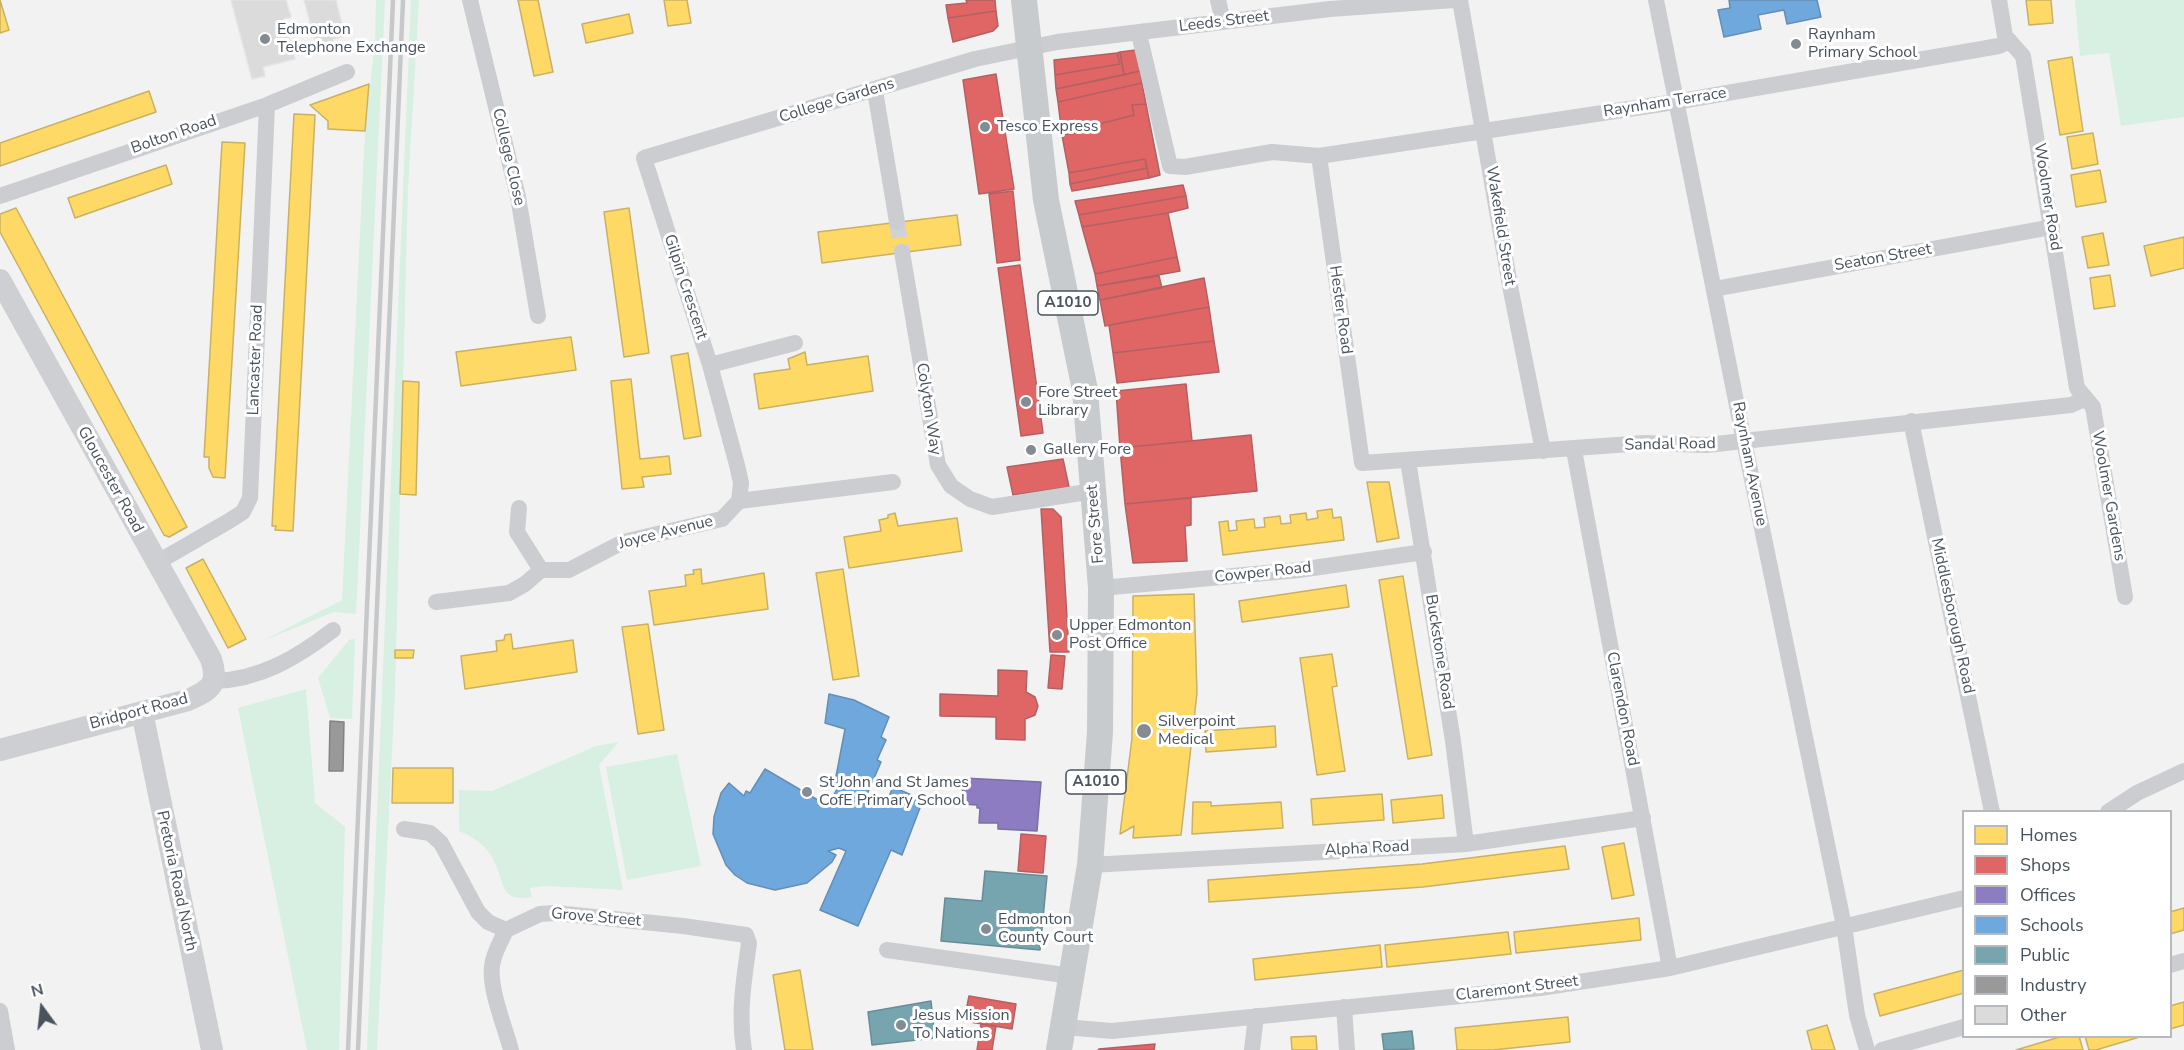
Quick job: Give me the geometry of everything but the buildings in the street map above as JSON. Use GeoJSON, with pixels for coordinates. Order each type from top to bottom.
{"type":"FeatureCollection","features":[{"type":"Feature","properties":{"kind":"main road","name":"Fore Street"},"geometry":{"type":"LineString","coordinates":[[1024,0],[1046,200],[1085,390],[1101,588],[1100,732],[1090,865],[1061,1038]]}},
{"type":"Feature","properties":{"kind":"street","name":"College Close"},"geometry":{"type":"LineString","coordinates":[[470,0],[518,197],[538,315]]}},
{"type":"Feature","properties":{"kind":"street"},"geometry":{"type":"LineString","coordinates":[[1218,0],[1223,21]]}},
{"type":"Feature","properties":{"kind":"street","name":"Leeds Street"},"geometry":{"type":"LineString","coordinates":[[1030,47],[1330,9],[1454,0]]}},
{"type":"Feature","properties":{"kind":"street","name":"Wakefield Street"},"geometry":{"type":"LineString","coordinates":[[1460,0],[1485,132],[1511,291],[1543,451]]}},
{"type":"Feature","properties":{"kind":"street","name":"Raynham Avenue"},"geometry":{"type":"LineString","coordinates":[[1656,0],[1844,926],[1857,1015],[1867,1050]]}},
{"type":"Feature","properties":{"kind":"street","name":"Woolmer Road"},"geometry":{"type":"LineString","coordinates":[[1999,0],[2003,29],[2023,56],[2077,388],[2084,399]]}},
{"type":"Feature","properties":{"kind":"street","name":"Raynham Terrace"},"geometry":{"type":"LineString","coordinates":[[1138,34],[1170,166],[1185,167],[1272,152],[1319,156],[1485,132],[1999,46],[2010,41]]}},
{"type":"Feature","properties":{"kind":"street","name":"College Gardens"},"geometry":{"type":"LineString","coordinates":[[644,158],[975,59],[1030,47]]}},
{"type":"Feature","properties":{"kind":"street","name":"Bolton Road"},"geometry":{"type":"LineString","coordinates":[[0,196],[267,105],[347,72]]}},
{"type":"Feature","properties":{"kind":"street"},"geometry":{"type":"LineString","coordinates":[[874,91],[897,222]]}},
{"type":"Feature","properties":{"kind":"street","name":"Lancaster Road"},"geometry":{"type":"LineString","coordinates":[[156,564],[243,512],[250,498],[267,105]]}},
{"type":"Feature","properties":{"kind":"street","name":"Hester Road"},"geometry":{"type":"LineString","coordinates":[[1319,156],[1362,464]]}},
{"type":"Feature","properties":{"kind":"street","name":"Gilpin Crescent"},"geometry":{"type":"LineString","coordinates":[[644,158],[710,364],[741,483],[739,501]]}},
{"type":"Feature","properties":{"kind":"street","name":"Seaton Street"},"geometry":{"type":"LineString","coordinates":[[1714,289],[2052,227]]}},
{"type":"Feature","properties":{"kind":"street","name":"Colyton Way"},"geometry":{"type":"LineString","coordinates":[[902,252],[938,465],[951,486],[970,499],[992,507],[1093,491]]}},
{"type":"Feature","properties":{"kind":"street","name":"Gloucester Road"},"geometry":{"type":"LineString","coordinates":[[0,280],[156,564],[211,659],[215,674],[214,681]]}},
{"type":"Feature","properties":{"kind":"street"},"geometry":{"type":"LineString","coordinates":[[710,364],[795,343]]}},
{"type":"Feature","properties":{"kind":"street","name":"Sandal Road"},"geometry":{"type":"LineString","coordinates":[[1362,464],[1645,443],[1707,445],[2071,405],[2084,399]]}},
{"type":"Feature","properties":{"kind":"street","name":"Woolmer Gardens"},"geometry":{"type":"LineString","coordinates":[[2084,399],[2093,408],[2125,597]]}},
{"type":"Feature","properties":{"kind":"street","name":"Middlesborough Road"},"geometry":{"type":"LineString","coordinates":[[1911,421],[1992,810]]}},
{"type":"Feature","properties":{"kind":"street","name":"Clarendon Road"},"geometry":{"type":"LineString","coordinates":[[1574,450],[1670,968]]}},
{"type":"Feature","properties":{"kind":"street","name":"Buckstone Road"},"geometry":{"type":"LineString","coordinates":[[1408,461],[1424,552],[1467,844]]}},
{"type":"Feature","properties":{"kind":"street"},"geometry":{"type":"LineString","coordinates":[[739,501],[893,482]]}},
{"type":"Feature","properties":{"kind":"street","name":"Joyce Avenue"},"geometry":{"type":"LineString","coordinates":[[541,570],[569,570],[623,542],[722,519],[739,501]]}},
{"type":"Feature","properties":{"kind":"street"},"geometry":{"type":"LineString","coordinates":[[436,602],[509,592],[525,584],[541,570],[518,532],[519,508]]}},
{"type":"Feature","properties":{"kind":"street","name":"Cowper Road"},"geometry":{"type":"LineString","coordinates":[[1101,588],[1299,570],[1424,552]]}},
{"type":"Feature","properties":{"kind":"street","name":"Bridport Road"},"geometry":{"type":"LineString","coordinates":[[2,745],[195,697],[202,694],[214,681],[254,675],[295,657],[333,630]]}},
{"type":"Feature","properties":{"kind":"street","name":"Pretoria Road North"},"geometry":{"type":"LineString","coordinates":[[142,712],[212,1050]]}},
{"type":"Feature","properties":{"kind":"street"},"geometry":{"type":"LineString","coordinates":[[2111,810],[2137,793],[2184,771]]}},
{"type":"Feature","properties":{"kind":"street","name":"Alpha Road"},"geometry":{"type":"LineString","coordinates":[[1090,865],[1467,844],[1642,818]]}},
{"type":"Feature","properties":{"kind":"street"},"geometry":{"type":"LineString","coordinates":[[404,830],[430,833],[441,843],[478,912],[488,922],[506,930],[492,966],[493,984],[511,1050]]}},
{"type":"Feature","properties":{"kind":"street","name":"Claremont Street"},"geometry":{"type":"LineString","coordinates":[[1061,1038],[1112,1030],[1540,988],[1670,968],[1962,898]]}},
{"type":"Feature","properties":{"kind":"street","name":"Grove Street"},"geometry":{"type":"LineString","coordinates":[[506,930],[540,914],[555,913],[705,928],[746,935],[749,943],[741,997],[740,1029],[744,1050]]}},
{"type":"Feature","properties":{"kind":"street"},"geometry":{"type":"LineString","coordinates":[[887,950],[1071,976]]}},
{"type":"Feature","properties":{"kind":"street"},"geometry":{"type":"LineString","coordinates":[[1344,1007],[1347,1050]]}},
{"type":"Feature","properties":{"kind":"street"},"geometry":{"type":"LineString","coordinates":[[0,1011],[8,1050]]}},
{"type":"Feature","properties":{"kind":"street"},"geometry":{"type":"LineString","coordinates":[[1252,1050],[1256,1016]]}},
{"type":"Feature","properties":{"kind":"street"},"geometry":{"type":"LineString","coordinates":[[1882,1050],[1962,1028]]}},
{"type":"Feature","properties":{"kind":"green space"},"geometry":{"type":"Polygon","coordinates":[[[376,0],[385,0],[356,614],[334,612],[260,642],[342,600],[365,131],[375,42],[376,0]]]}},
{"type":"Feature","properties":{"kind":"green space"},"geometry":{"type":"Polygon","coordinates":[[[411,0],[419,0],[408,189],[395,692],[377,1050],[367,1050],[411,0]]]}},
{"type":"Feature","properties":{"kind":"green space"},"geometry":{"type":"Polygon","coordinates":[[[2075,0],[2184,0],[2184,117],[2121,126],[2109,53],[2080,56],[2075,0]]]}},
{"type":"Feature","properties":{"kind":"green space"},"geometry":{"type":"Polygon","coordinates":[[[355,638],[352,719],[330,718],[318,678],[349,640],[355,638]]]}},
{"type":"Feature","properties":{"kind":"green space"},"geometry":{"type":"Polygon","coordinates":[[[306,689],[315,803],[345,827],[339,1050],[307,1050],[238,708],[306,689]]]}},
{"type":"Feature","properties":{"kind":"green space"},"geometry":{"type":"Polygon","coordinates":[[[619,742],[599,765],[623,890],[547,886],[530,888],[532,897],[521,898],[508,894],[488,851],[475,839],[459,831],[459,790],[492,791],[596,746],[619,742]]]}},
{"type":"Feature","properties":{"kind":"green space"},"geometry":{"type":"Polygon","coordinates":[[[677,754],[701,866],[627,880],[606,767],[677,754]]]}},
{"type":"Feature","properties":{"kind":"tunnel"},"geometry":{"type":"LineString","coordinates":[[897,222],[902,252]]}},
{"type":"Feature","properties":{"kind":"railway"},"geometry":{"type":"LineString","coordinates":[[348,1050],[393,0]]}},
{"type":"Feature","properties":{"kind":"railway"},"geometry":{"type":"LineString","coordinates":[[358,1050],[403,0]]}},
{"type":"Feature","properties":{"kind":"place","name":"Edmonton Telephone Exchange"},"geometry":{"type":"Point","coordinates":[265,39]}},
{"type":"Feature","properties":{"kind":"place","name":"Raynham Primary School"},"geometry":{"type":"Point","coordinates":[1796,44]}},
{"type":"Feature","properties":{"kind":"place","name":"Tesco Express"},"geometry":{"type":"Point","coordinates":[985,127]}},
{"type":"Feature","properties":{"kind":"place","name":"Fore Street Library"},"geometry":{"type":"Point","coordinates":[1026,402]}},
{"type":"Feature","properties":{"kind":"place","name":"Gallery Fore"},"geometry":{"type":"Point","coordinates":[1031,450]}},
{"type":"Feature","properties":{"kind":"place","name":"Upper Edmonton Post Office"},"geometry":{"type":"Point","coordinates":[1057,635]}},
{"type":"Feature","properties":{"kind":"place","name":"Silverpoint Medical"},"geometry":{"type":"Point","coordinates":[1144,731]}},
{"type":"Feature","properties":{"kind":"place","name":"St John and St James CofE Primary School"},"geometry":{"type":"Point","coordinates":[807,792]}},
{"type":"Feature","properties":{"kind":"place","name":"Edmonton County Court"},"geometry":{"type":"Point","coordinates":[986,929]}},
{"type":"Feature","properties":{"kind":"place","name":"Jesus Mission To Nations"},"geometry":{"type":"Point","coordinates":[901,1025]}}]}
